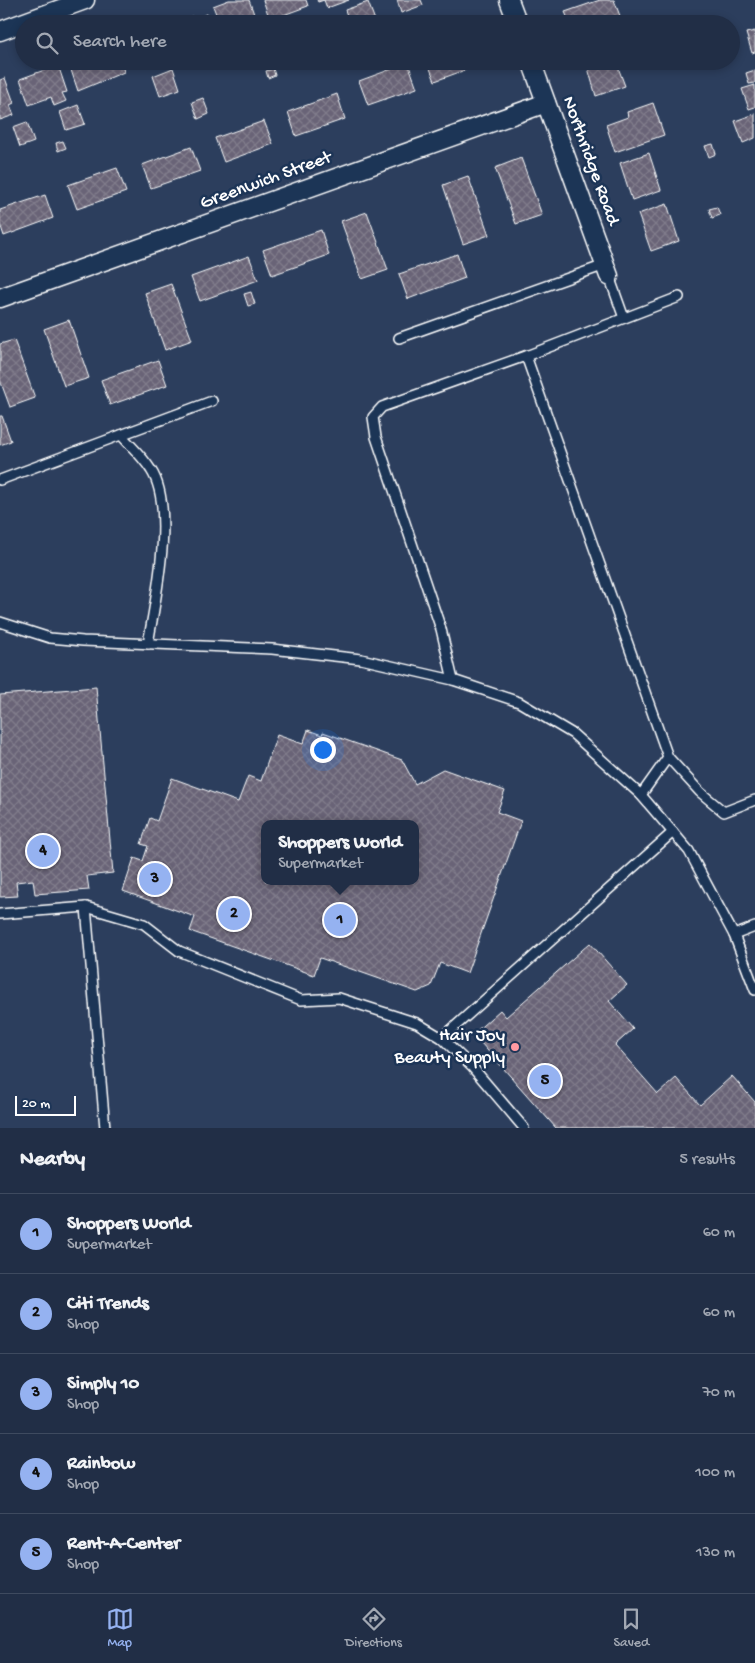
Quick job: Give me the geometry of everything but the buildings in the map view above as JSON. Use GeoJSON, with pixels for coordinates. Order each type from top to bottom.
{"type":"FeatureCollection","features":[{"type":"Feature","properties":{"kind":"street"},"geometry":{"type":"LineString","coordinates":[[42,15],[85,0]]}},
{"type":"Feature","properties":{"kind":"street"},"geometry":{"type":"LineString","coordinates":[[509,0],[515,15]]}},
{"type":"Feature","properties":{"kind":"street"},"geometry":{"type":"LineString","coordinates":[[0,30],[15,25]]}},
{"type":"Feature","properties":{"kind":"street","name":"Northridge Road"},"geometry":{"type":"LineString","coordinates":[[534,70],[607,271]]}},
{"type":"Feature","properties":{"kind":"street","name":"Greenwich Street"},"geometry":{"type":"LineString","coordinates":[[0,298],[546,103]]}},
{"type":"Feature","properties":{"kind":"lane"},"geometry":{"type":"LineString","coordinates":[[399,338],[607,271],[624,318]]}},
{"type":"Feature","properties":{"kind":"lane"},"geometry":{"type":"LineString","coordinates":[[452,680],[441,629],[376,437],[373,417],[382,407],[528,355],[679,297]]}},
{"type":"Feature","properties":{"kind":"lane"},"geometry":{"type":"LineString","coordinates":[[528,355],[536,387],[668,758],[700,792],[724,812],[755,800]]}},
{"type":"Feature","properties":{"kind":"lane"},"geometry":{"type":"LineString","coordinates":[[0,480],[212,401]]}},
{"type":"Feature","properties":{"kind":"lane"},"geometry":{"type":"LineString","coordinates":[[121,435],[152,471],[162,502],[162,560],[148,644]]}},
{"type":"Feature","properties":{"kind":"lane"},"geometry":{"type":"LineString","coordinates":[[0,622],[50,638],[272,649],[361,659],[452,680],[519,702],[573,734],[641,795],[689,851],[734,935],[755,990]]}},
{"type":"Feature","properties":{"kind":"lane"},"geometry":{"type":"LineString","coordinates":[[641,795],[668,758]]}},
{"type":"Feature","properties":{"kind":"lane"},"geometry":{"type":"LineString","coordinates":[[442,1038],[673,832]]}},
{"type":"Feature","properties":{"kind":"lane"},"geometry":{"type":"LineString","coordinates":[[86,907],[104,1128]]}},
{"type":"Feature","properties":{"kind":"lane"},"geometry":{"type":"LineString","coordinates":[[0,914],[86,907],[144,924],[179,951],[301,1000],[339,998],[417,1023],[442,1038],[473,1068],[524,1128]]}},
{"type":"Feature","properties":{"kind":"lane"},"geometry":{"type":"LineString","coordinates":[[734,935],[755,927]]}},
{"type":"Feature","properties":{"kind":"place","name":"Rainbow"},"geometry":{"type":"Point","coordinates":[43,851]}},
{"type":"Feature","properties":{"kind":"place","name":"Simply 10"},"geometry":{"type":"Point","coordinates":[155,879]}},
{"type":"Feature","properties":{"kind":"place","name":"Citi Trends"},"geometry":{"type":"Point","coordinates":[234,914]}},
{"type":"Feature","properties":{"kind":"place","name":"Shoppers World"},"geometry":{"type":"Point","coordinates":[340,920]}},
{"type":"Feature","properties":{"kind":"place","name":"Hair Joy Beauty Supply"},"geometry":{"type":"Point","coordinates":[515,1047]}},
{"type":"Feature","properties":{"kind":"place","name":"Rent-A-Center"},"geometry":{"type":"Point","coordinates":[545,1081]}}]}
